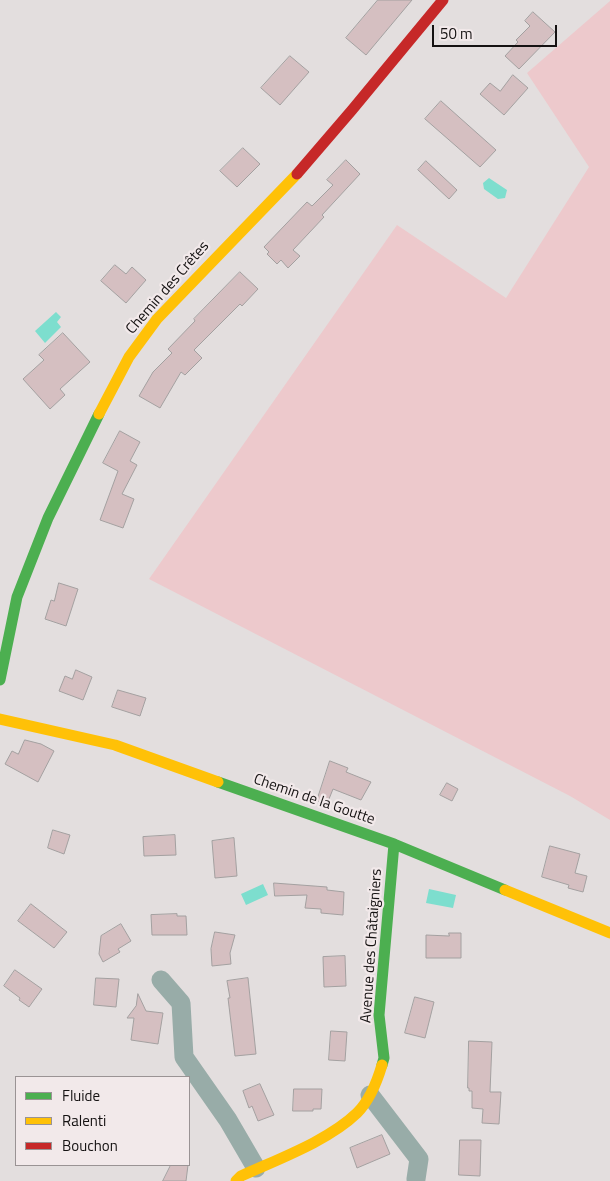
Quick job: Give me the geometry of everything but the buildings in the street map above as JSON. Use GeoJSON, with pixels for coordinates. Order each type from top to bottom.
{"type":"FeatureCollection","features":[{"type":"Feature","properties":{"kind":"street","name":"Chemin des Crêtes"},"geometry":{"type":"LineString","coordinates":[[0,680],[2,658],[17,597],[48,518],[87,437],[129,357],[157,319],[291,180],[443,0]]}},
{"type":"Feature","properties":{"kind":"street","name":"Chemin de la Goutte"},"geometry":{"type":"LineString","coordinates":[[0,719],[115,745],[394,844],[610,932]]}},
{"type":"Feature","properties":{"kind":"street","name":"Avenue des Châtaigniers"},"geometry":{"type":"LineString","coordinates":[[236,1181],[256,1168],[330,1134],[358,1112],[376,1085],[384,1058],[379,1015],[394,844]]}},
{"type":"Feature","properties":{"kind":"street"},"geometry":{"type":"LineString","coordinates":[[161,980],[181,1003],[184,1057],[228,1120],[256,1168]]}},
{"type":"Feature","properties":{"kind":"street"},"geometry":{"type":"LineString","coordinates":[[370,1095],[419,1160],[416,1180]]}},
{"type":"Feature","properties":{"kind":"shaded area"},"geometry":{"type":"Polygon","coordinates":[[[610,1],[610,820],[570,796],[149,579],[397,225],[506,298],[589,167],[527,73],[610,1]]]}},
{"type":"Feature","properties":{"kind":"shaded area"},"geometry":{"type":"Polygon","coordinates":[[[489,178],[507,190],[505,198],[498,199],[484,189],[483,183],[489,178]]]}},
{"type":"Feature","properties":{"kind":"shaded area"},"geometry":{"type":"Polygon","coordinates":[[[56,312],[61,317],[57,322],[61,327],[45,343],[35,331],[56,312]]]}},
{"type":"Feature","properties":{"kind":"shaded area"},"geometry":{"type":"Polygon","coordinates":[[[263,884],[268,895],[246,905],[241,894],[263,884]]]}},
{"type":"Feature","properties":{"kind":"shaded area"},"geometry":{"type":"Polygon","coordinates":[[[429,889],[456,895],[453,908],[426,903],[429,889]]]}},
{"type":"Feature","properties":{"kind":"traffic: fast"},"geometry":{"type":"LineString","coordinates":[[0,680],[17,597],[48,518],[99,414]]}},
{"type":"Feature","properties":{"kind":"traffic: fast"},"geometry":{"type":"LineString","coordinates":[[218,782],[394,844],[505,890]]}},
{"type":"Feature","properties":{"kind":"traffic: fast"},"geometry":{"type":"LineString","coordinates":[[382,1065],[384,1058],[379,1015],[394,844]]}},
{"type":"Feature","properties":{"kind":"traffic: slow"},"geometry":{"type":"LineString","coordinates":[[99,414],[129,357],[157,319],[297,174]]}},
{"type":"Feature","properties":{"kind":"traffic: slow"},"geometry":{"type":"LineString","coordinates":[[0,719],[115,745],[218,782]]}},
{"type":"Feature","properties":{"kind":"traffic: slow"},"geometry":{"type":"LineString","coordinates":[[505,890],[610,933]]}},
{"type":"Feature","properties":{"kind":"traffic: slow"},"geometry":{"type":"LineString","coordinates":[[236,1181],[241,1176],[317,1141],[345,1123],[366,1102],[382,1065]]}},
{"type":"Feature","properties":{"kind":"traffic: jam"},"geometry":{"type":"LineString","coordinates":[[297,174],[443,0]]}}]}
